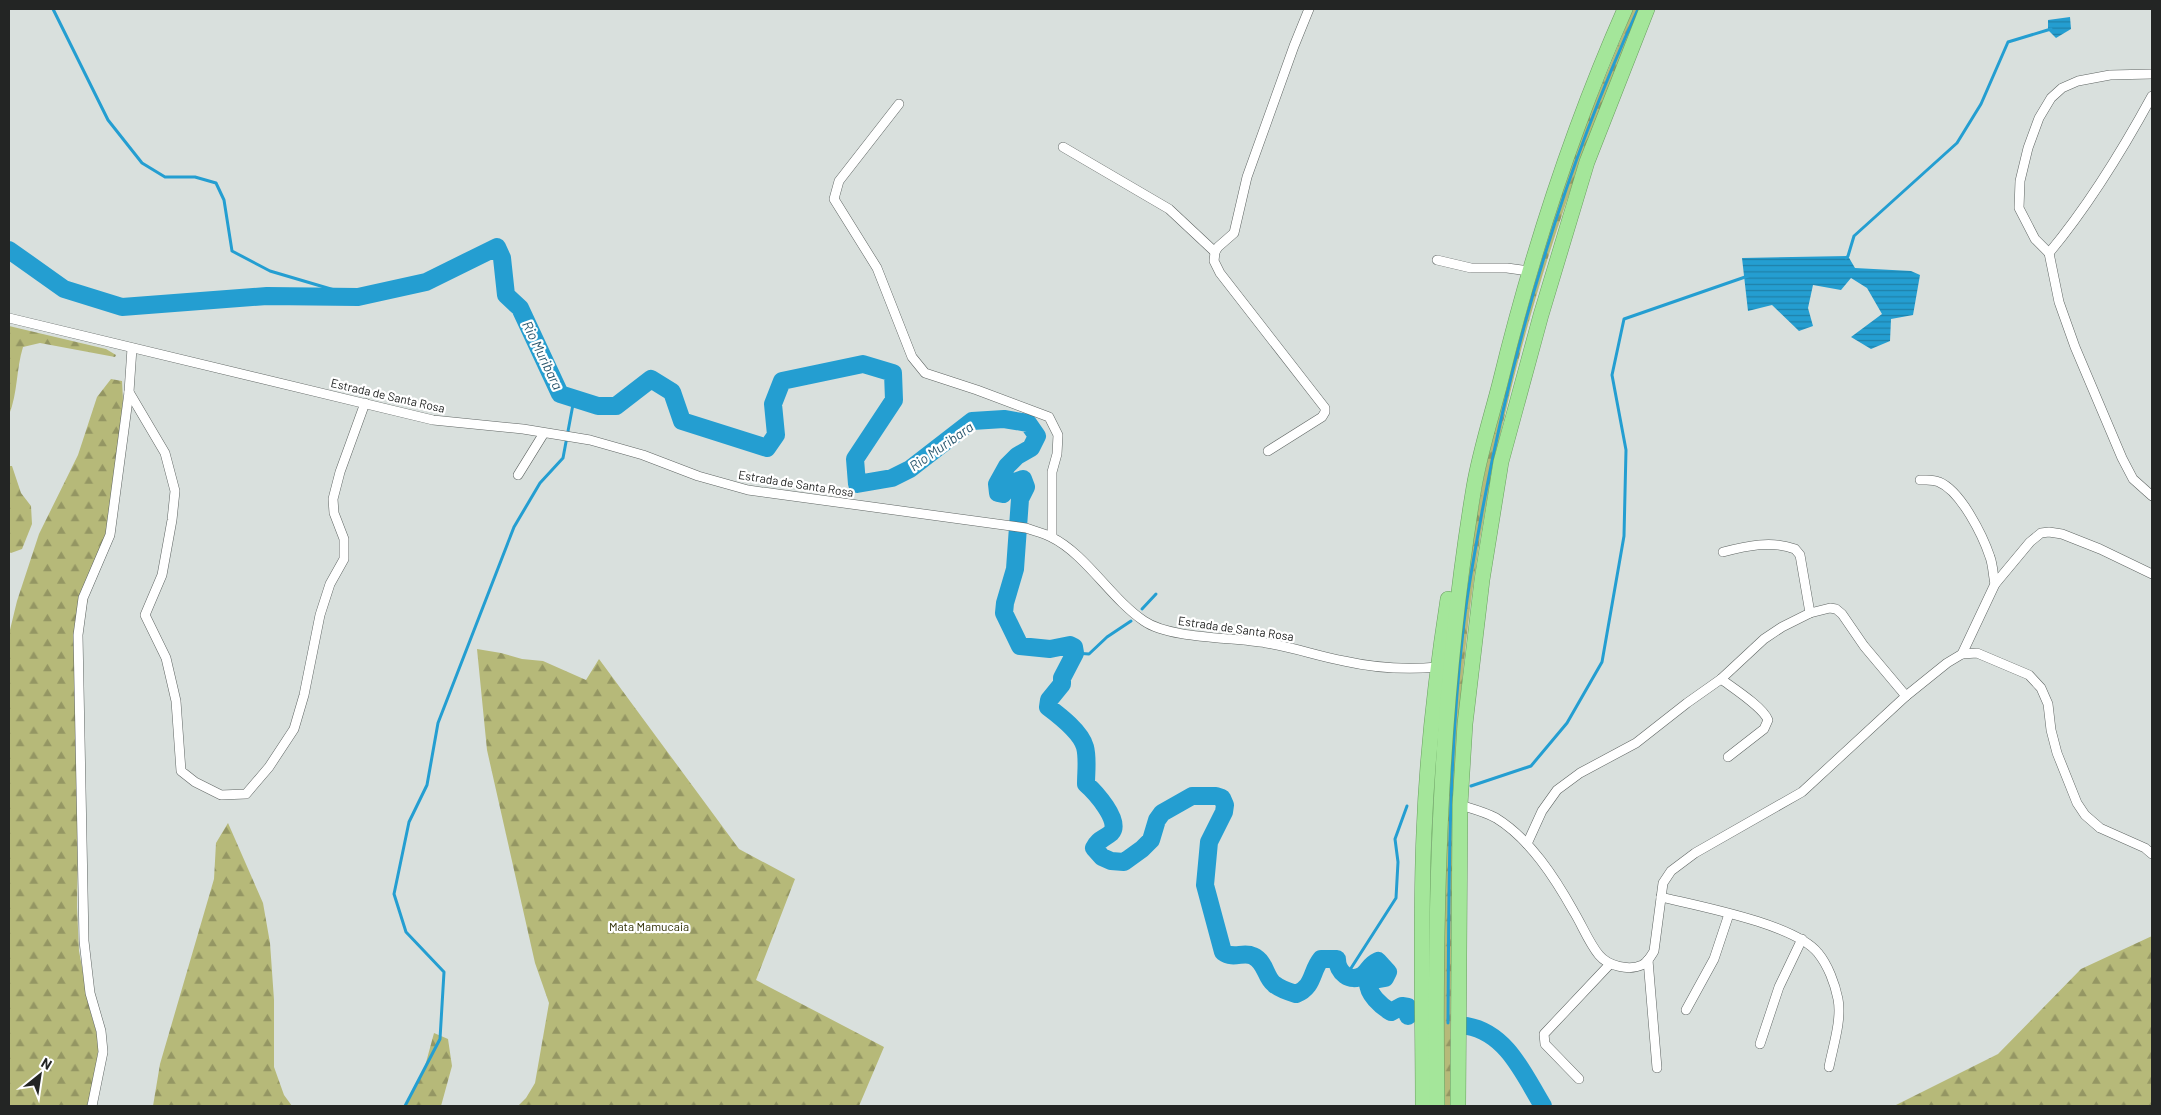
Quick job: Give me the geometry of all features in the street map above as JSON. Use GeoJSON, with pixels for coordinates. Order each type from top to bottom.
{"type":"FeatureCollection","features":[{"type":"Feature","properties":{"kind":"highway"},"geometry":{"type":"LineString","coordinates":[[1437,1106],[1436,899],[1443,752],[1452,646],[1475,484],[1504,363],[1529,271],[1567,156],[1625,9]]}},
{"type":"Feature","properties":{"kind":"highway"},"geometry":{"type":"LineString","coordinates":[[1458,1106],[1460,805],[1465,724],[1482,580],[1501,462],[1541,315],[1587,162],[1647,9]]}},
{"type":"Feature","properties":{"kind":"highway"},"geometry":{"type":"LineString","coordinates":[[1423,1106],[1422,903],[1424,831],[1438,667],[1476,440],[1489,395],[1504,363]]}},
{"type":"Feature","properties":{"kind":"street"},"geometry":{"type":"LineString","coordinates":[[1268,451],[1322,417],[1325,408],[1220,273],[1214,261],[1215,252],[1218,247],[1234,233],[1247,176],[1309,9]]}},
{"type":"Feature","properties":{"kind":"street"},"geometry":{"type":"LineString","coordinates":[[2152,74],[2110,75],[2078,81],[2062,88],[2051,98],[2039,118],[2028,148],[2020,181],[2019,208],[2035,239],[2049,253],[2059,302],[2075,347],[2126,465],[2133,479],[2152,496]]}},
{"type":"Feature","properties":{"kind":"street"},"geometry":{"type":"LineString","coordinates":[[2049,253],[2067,231],[2105,175],[2152,96]]}},
{"type":"Feature","properties":{"kind":"street"},"geometry":{"type":"LineString","coordinates":[[899,104],[839,181],[834,199],[877,268],[912,357],[918,366],[925,373],[1049,417],[1058,435],[1057,454],[1052,472],[1052,537]]}},
{"type":"Feature","properties":{"kind":"street"},"geometry":{"type":"LineString","coordinates":[[1063,147],[1168,209],[1215,252]]}},
{"type":"Feature","properties":{"kind":"street"},"geometry":{"type":"LineString","coordinates":[[1436,260],[1471,268],[1507,268],[1529,271]]}},
{"type":"Feature","properties":{"kind":"street","name":"Estrada de Santa Rosa"},"geometry":{"type":"LineString","coordinates":[[9,318],[433,420],[544,432],[590,440],[643,455],[698,476],[748,490],[1026,528],[1052,537],[1069,550],[1130,610],[1154,627],[1188,635],[1274,644],[1342,661],[1384,668],[1417,669],[1438,667]]}},
{"type":"Feature","properties":{"kind":"street"},"geometry":{"type":"LineString","coordinates":[[92,1106],[103,1052],[101,1030],[90,993],[84,941],[78,635],[83,598],[110,535],[129,392],[132,348]]}},
{"type":"Feature","properties":{"kind":"street"},"geometry":{"type":"LineString","coordinates":[[129,392],[165,454],[175,491],[162,575],[145,615],[166,658],[176,702],[181,771],[195,782],[221,796],[246,794],[269,767],[294,729],[304,695],[320,615],[330,584],[344,559],[344,539],[334,513],[333,499],[340,472],[365,403]]}},
{"type":"Feature","properties":{"kind":"street"},"geometry":{"type":"LineString","coordinates":[[518,475],[544,432]]}},
{"type":"Feature","properties":{"kind":"street"},"geometry":{"type":"LineString","coordinates":[[1920,480],[1932,479],[1942,482],[1956,495],[1973,519],[1980,534],[1990,558],[1995,584]]}},
{"type":"Feature","properties":{"kind":"street"},"geometry":{"type":"LineString","coordinates":[[1962,654],[1995,584],[2030,542],[2041,533],[2062,534],[2100,549],[2152,574]]}},
{"type":"Feature","properties":{"kind":"street"},"geometry":{"type":"LineString","coordinates":[[1723,552],[1751,545],[1774,545],[1795,549],[1800,555],[1810,613]]}},
{"type":"Feature","properties":{"kind":"street"},"geometry":{"type":"LineString","coordinates":[[1527,844],[1542,811],[1557,790],[1580,773],[1636,743],[1721,679],[1764,639],[1782,627],[1810,613],[1830,608],[1836,609],[1842,614],[1864,646],[1906,696]]}},
{"type":"Feature","properties":{"kind":"street"},"geometry":{"type":"LineString","coordinates":[[1460,805],[1483,812],[1497,819],[1527,844],[1568,901],[1599,955],[1610,964],[1622,967],[1640,966],[1648,960],[1654,951],[1663,884],[1671,871],[1695,853],[1802,792],[1906,696],[1947,663],[1962,654],[1977,654],[2029,675],[2041,688],[2048,704],[2051,730],[2057,753],[2077,803],[2085,816],[2100,828],[2145,848],[2152,854]]}},
{"type":"Feature","properties":{"kind":"street"},"geometry":{"type":"LineString","coordinates":[[1721,679],[1758,708],[1768,720],[1764,729],[1728,757]]}},
{"type":"Feature","properties":{"kind":"street"},"geometry":{"type":"LineString","coordinates":[[1661,897],[1778,928],[1802,939],[1817,952],[1827,968],[1838,999],[1837,1022],[1829,1067]]}},
{"type":"Feature","properties":{"kind":"street"},"geometry":{"type":"LineString","coordinates":[[1686,1010],[1714,959],[1729,914]]}},
{"type":"Feature","properties":{"kind":"street"},"geometry":{"type":"LineString","coordinates":[[1760,1044],[1779,987],[1802,939]]}},
{"type":"Feature","properties":{"kind":"street"},"geometry":{"type":"LineString","coordinates":[[1648,960],[1657,1068]]}},
{"type":"Feature","properties":{"kind":"street"},"geometry":{"type":"LineString","coordinates":[[1579,1079],[1546,1044],[1544,1034],[1610,964]]}},
{"type":"Feature","properties":{"kind":"green space"},"geometry":{"type":"Polygon","coordinates":[[[1633,9],[1643,9],[1587,145],[1545,266],[1511,390],[1484,516],[1466,643],[1461,701],[1452,874],[1450,1106],[1441,1106],[1441,969],[1451,699],[1483,480],[1532,279],[1579,141],[1633,9]]]}},
{"type":"Feature","properties":{"kind":"green space"},"geometry":{"type":"Polygon","coordinates":[[[9,326],[106,349],[116,355],[115,357],[40,343],[23,347],[9,415],[9,326]]]}},
{"type":"Feature","properties":{"kind":"green space"},"geometry":{"type":"Polygon","coordinates":[[[111,379],[122,381],[123,400],[117,460],[107,530],[92,572],[81,641],[77,907],[79,951],[90,1010],[99,1041],[96,1071],[87,1106],[9,1106],[9,634],[17,601],[39,534],[78,455],[97,397],[111,379]]]}},
{"type":"Feature","properties":{"kind":"green space"},"geometry":{"type":"Polygon","coordinates":[[[9,466],[12,466],[21,493],[31,506],[32,524],[22,549],[11,553],[9,552],[9,466]]]}},
{"type":"Feature","properties":{"kind":"green space","name":"Mata Mamucaia"},"geometry":{"type":"Polygon","coordinates":[[[477,649],[522,659],[543,661],[586,680],[599,659],[739,849],[795,879],[756,980],[884,1047],[859,1106],[518,1106],[526,1098],[535,1083],[549,1003],[535,963],[487,750],[477,649]]]}},
{"type":"Feature","properties":{"kind":"green space"},"geometry":{"type":"Polygon","coordinates":[[[228,823],[263,903],[270,943],[274,1000],[274,1067],[284,1095],[292,1106],[153,1106],[160,1064],[214,879],[216,843],[228,823]]]}},
{"type":"Feature","properties":{"kind":"green space"},"geometry":{"type":"Polygon","coordinates":[[[2152,936],[2152,1106],[1894,1106],[1998,1054],[2081,969],[2152,936]]]}},
{"type":"Feature","properties":{"kind":"green space"},"geometry":{"type":"Polygon","coordinates":[[[434,1033],[448,1039],[452,1066],[441,1106],[405,1106],[424,1070],[434,1033]]]}},
{"type":"Feature","properties":{"kind":"water"},"geometry":{"type":"Polygon","coordinates":[[[2070,17],[2071,29],[2056,38],[2048,30],[2048,20],[2070,17]]]}},
{"type":"Feature","properties":{"kind":"water"},"geometry":{"type":"Polygon","coordinates":[[[1848,256],[1855,268],[1911,271],[1920,275],[1913,315],[1891,319],[1890,341],[1871,349],[1851,337],[1882,314],[1867,288],[1851,278],[1841,290],[1813,285],[1808,308],[1813,326],[1799,331],[1772,305],[1748,311],[1742,258],[1848,256]]]}},
{"type":"Feature","properties":{"kind":"waterway"},"geometry":{"type":"LineString","coordinates":[[53,9],[108,120],[142,163],[165,177],[195,177],[216,183],[224,200],[232,251],[270,271],[358,297]]}},
{"type":"Feature","properties":{"kind":"waterway"},"geometry":{"type":"LineString","coordinates":[[1448,1023],[1450,827],[1454,729],[1465,616],[1482,512],[1510,383],[1526,319],[1545,256],[1587,131],[1638,9]]}},
{"type":"Feature","properties":{"kind":"waterway"},"geometry":{"type":"LineString","coordinates":[[1846,258],[1854,236],[1957,143],[1981,104],[2008,42],[2051,29]]}},
{"type":"Feature","properties":{"kind":"waterway","name":"Rio Muribara"},"geometry":{"type":"LineString","coordinates":[[9,250],[64,289],[122,307],[267,296],[358,297],[426,282],[497,247],[502,258],[506,295],[520,308],[560,394],[598,406],[616,406],[651,379],[672,392],[682,421],[767,448],[776,435],[773,404],[782,381],[863,364],[893,373],[894,400],[855,459],[857,484],[892,478],[910,469],[972,421],[1004,419],[1028,423],[1037,436],[1031,448],[1017,456],[1007,466],[997,484],[998,493],[1003,494],[1012,483],[1023,479],[1026,487],[1020,499],[1015,569],[1004,613],[1020,646],[1050,649],[1070,645],[1074,647],[1075,653],[1062,678],[1062,684],[1049,700],[1048,707],[1070,725],[1083,741],[1086,756],[1086,784],[1106,807],[1113,821],[1111,833],[1099,841],[1094,848],[1102,857],[1111,861],[1124,862],[1151,840],[1157,820],[1162,813],[1192,796],[1216,796],[1222,798],[1225,805],[1224,812],[1209,842],[1205,885],[1223,952],[1231,955],[1246,954],[1253,956],[1260,962],[1274,984],[1296,994],[1302,991],[1309,983],[1321,959],[1337,959],[1342,972],[1353,978],[1363,975],[1378,961],[1388,972],[1385,978],[1368,981],[1372,995],[1391,1012],[1402,1006],[1408,1007],[1408,1016]]}},
{"type":"Feature","properties":{"kind":"waterway"},"geometry":{"type":"LineString","coordinates":[[1471,786],[1531,766],[1567,723],[1602,662],[1624,536],[1626,450],[1612,375],[1624,319],[1748,276]]}},
{"type":"Feature","properties":{"kind":"waterway"},"geometry":{"type":"LineString","coordinates":[[405,1106],[440,1039],[444,972],[406,932],[394,894],[409,822],[427,785],[438,723],[514,527],[540,483],[563,458],[574,399]]}},
{"type":"Feature","properties":{"kind":"waterway"},"geometry":{"type":"LineString","coordinates":[[1142,609],[1156,594]]}},
{"type":"Feature","properties":{"kind":"waterway"},"geometry":{"type":"LineString","coordinates":[[1075,653],[1089,654],[1107,637],[1131,621]]}},
{"type":"Feature","properties":{"kind":"waterway"},"geometry":{"type":"LineString","coordinates":[[1346,976],[1396,898],[1398,862],[1395,839],[1407,806]]}},
{"type":"Feature","properties":{"kind":"waterway","name":"Rio Muribara"},"geometry":{"type":"LineString","coordinates":[[1467,1026],[1481,1030],[1504,1046],[1521,1069],[1543,1106]]}}]}
